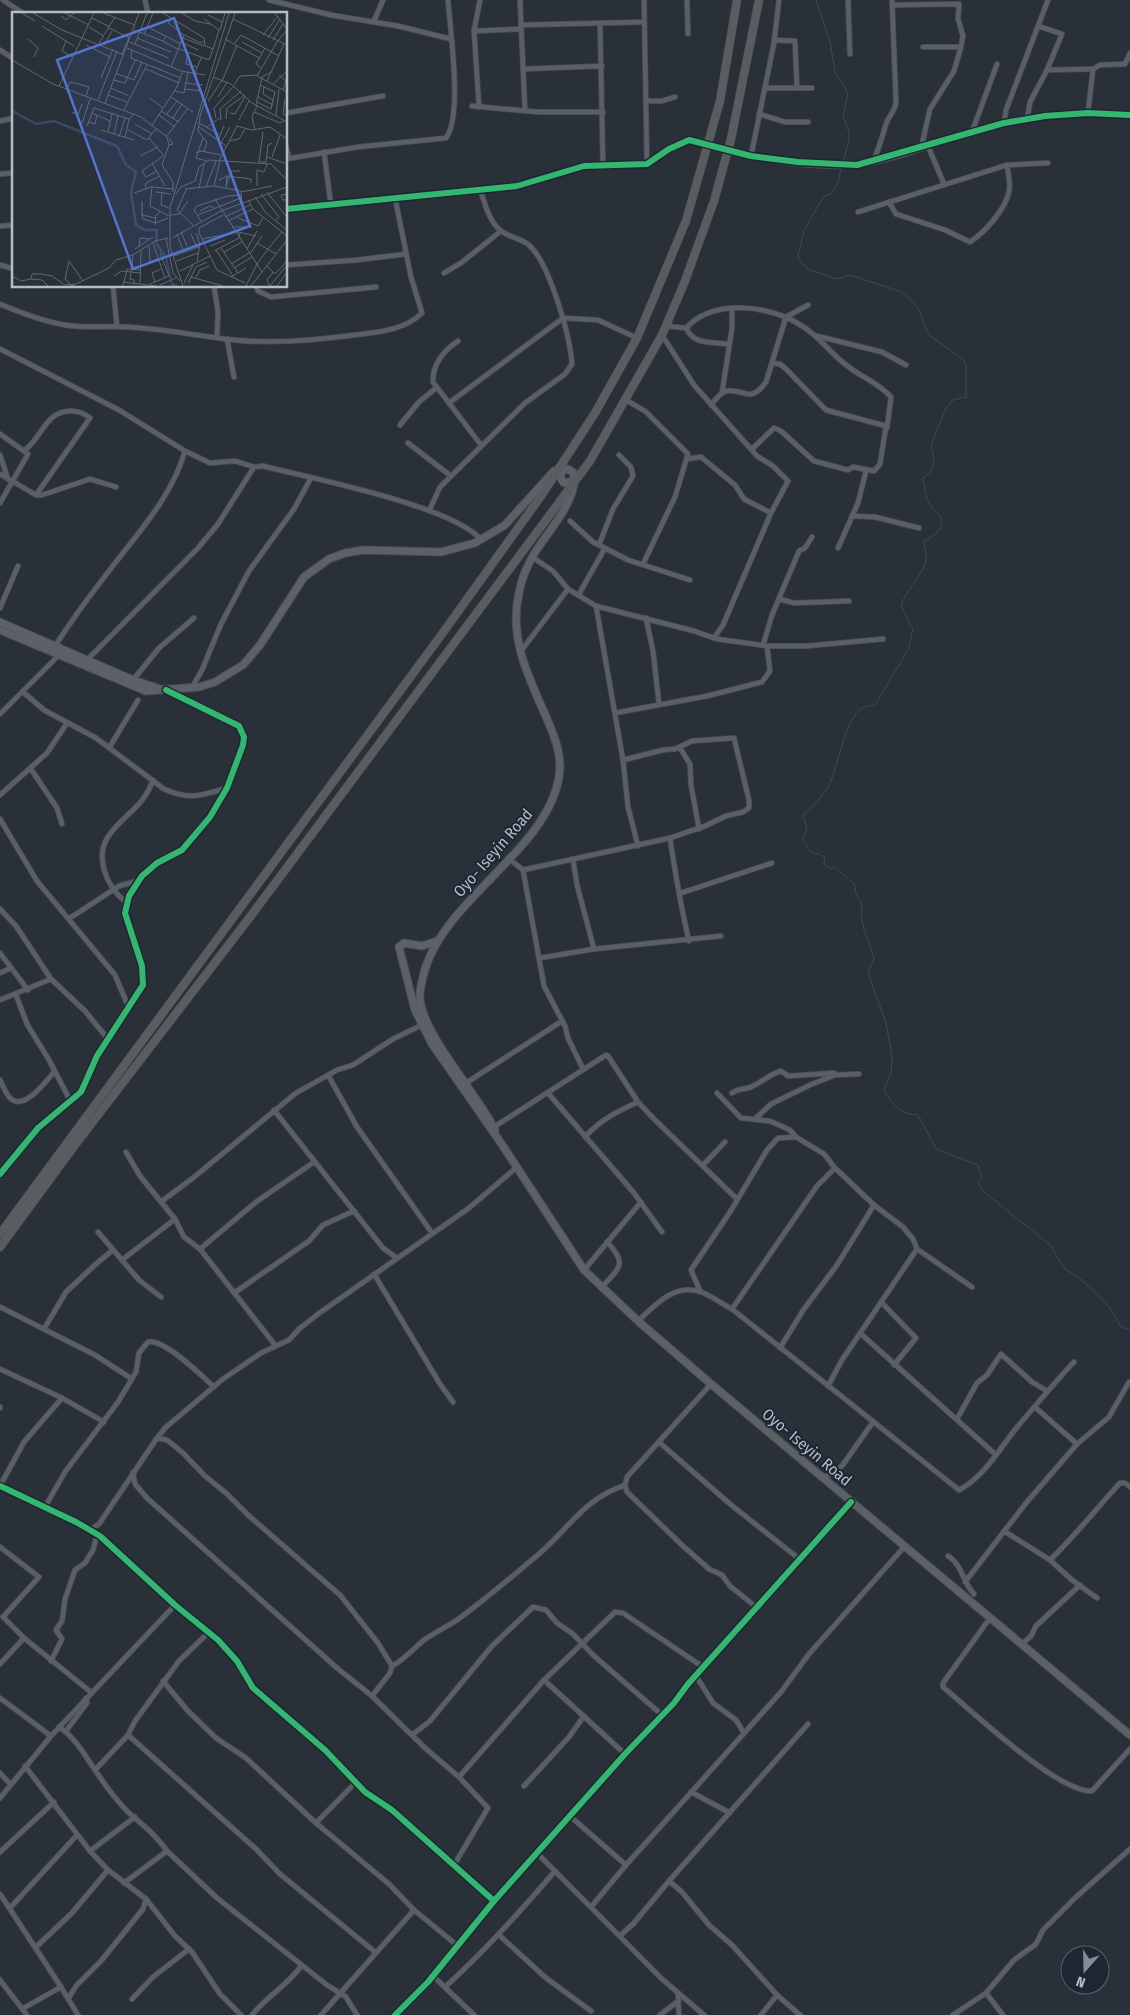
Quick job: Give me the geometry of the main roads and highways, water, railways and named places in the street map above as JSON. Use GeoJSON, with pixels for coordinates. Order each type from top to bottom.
{"type":"FeatureCollection","features":[{"type":"Feature","properties":{"kind":"highway"},"geometry":{"type":"LineString","coordinates":[[0,1247],[75,1145],[250,917],[564,478],[599,407],[637,338],[686,221],[720,101],[737,0]]}},
{"type":"Feature","properties":{"kind":"highway"},"geometry":{"type":"LineString","coordinates":[[0,1234],[442,634],[626,400],[666,326],[685,280],[719,184],[746,73],[759,0]]}},
{"type":"Feature","properties":{"kind":"main road","name":"Oyo- Iseyin Road"},"geometry":{"type":"LineString","coordinates":[[503,1146],[494,1127],[435,1034],[420,1000],[422,978],[437,941],[453,920],[542,820],[552,803],[559,776],[560,762],[553,733],[527,674],[516,633],[519,593],[532,556],[569,499],[564,478]]}},
{"type":"Feature","properties":{"kind":"main road"},"geometry":{"type":"LineString","coordinates":[[0,630],[146,691],[191,688],[215,682],[243,665],[260,645],[304,577],[329,559],[345,553],[363,550],[441,552],[462,548],[481,540],[505,525],[564,478]]}},
{"type":"Feature","properties":{"kind":"main road"},"geometry":{"type":"LineString","coordinates":[[0,622],[132,680],[166,690]]}},
{"type":"Feature","properties":{"kind":"main road","name":"Oyo- Iseyin Road"},"geometry":{"type":"LineString","coordinates":[[437,941],[422,946],[404,943],[399,947],[409,993],[422,1025],[451,1073],[503,1146],[584,1270],[601,1288],[711,1384],[1130,1735]]}},
{"type":"Feature","properties":{"kind":"waterway"},"geometry":{"type":"LineString","coordinates":[[816,0],[830,41],[835,72],[848,93],[843,116],[849,132],[849,142],[842,164]]}},
{"type":"Feature","properties":{"kind":"waterway"},"geometry":{"type":"LineString","coordinates":[[841,168],[838,183],[831,194],[825,196],[819,204],[804,231],[798,256],[801,263],[810,270],[836,279],[850,275],[902,292],[917,306],[929,335],[964,360],[966,367],[966,397],[953,400],[945,410],[931,445],[934,459],[931,471],[922,479],[927,500],[939,515],[942,525],[936,534],[924,541],[926,561],[901,605],[913,628],[909,647],[875,705],[864,707],[851,722],[830,783],[823,795],[803,815],[807,829],[803,839],[810,852],[825,858],[824,863],[830,869],[835,867],[856,886],[855,891],[862,905],[861,915],[864,930],[874,958],[868,973],[886,1023],[892,1056],[891,1074],[884,1089],[888,1097],[902,1111],[918,1115],[936,1149],[978,1165],[982,1177],[978,1182],[984,1192],[1050,1245],[1064,1268],[1082,1280],[1110,1308],[1121,1327],[1130,1330]]}},
{"type":"Feature","properties":{"kind":"tunnel"},"geometry":{"type":"LineString","coordinates":[[700,141],[737,152]]}}]}
